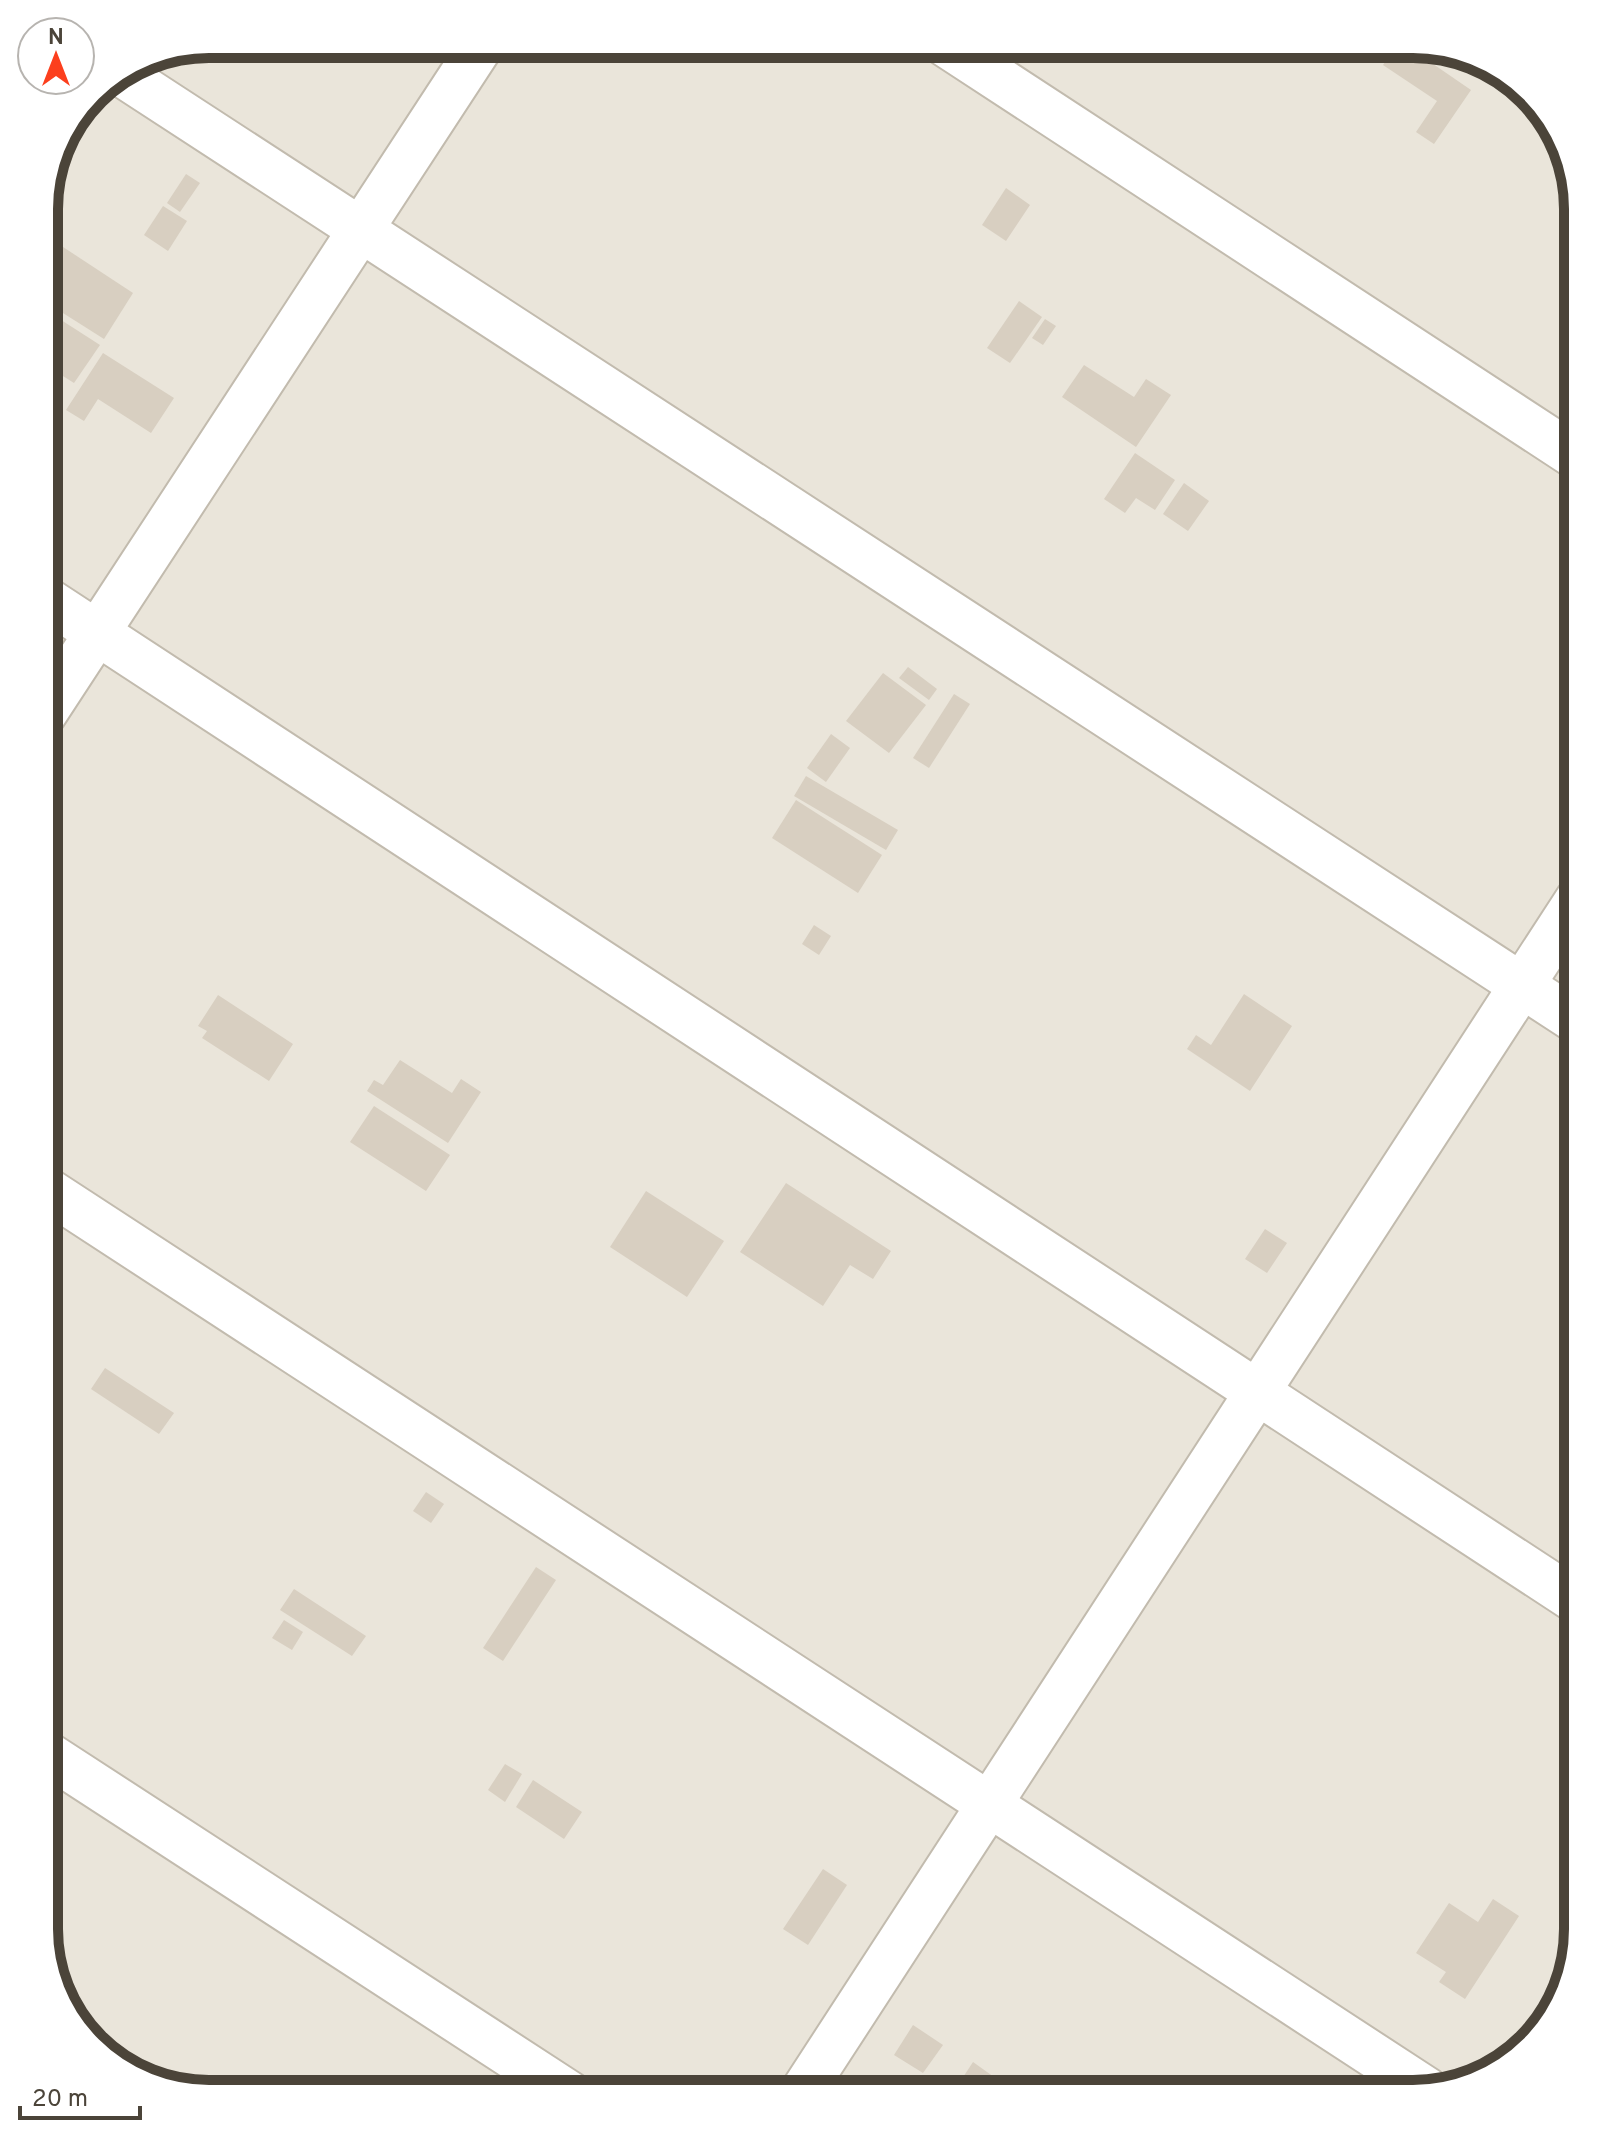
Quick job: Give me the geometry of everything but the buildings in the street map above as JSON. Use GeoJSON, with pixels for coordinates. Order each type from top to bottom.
{"type":"FeatureCollection","features":[{"type":"Feature","properties":{"kind":"street"},"geometry":{"type":"LineString","coordinates":[[58,693],[473,58]]}},
{"type":"Feature","properties":{"kind":"street"},"geometry":{"type":"LineString","coordinates":[[966,58],[1564,449]]}},
{"type":"Feature","properties":{"kind":"street"},"geometry":{"type":"LineString","coordinates":[[130,80],[1564,1013]]}},
{"type":"Feature","properties":{"kind":"street"},"geometry":{"type":"LineString","coordinates":[[58,607],[1564,1593]]}},
{"type":"Feature","properties":{"kind":"street"},"geometry":{"type":"LineString","coordinates":[[810,2080],[1564,920]]}},
{"type":"Feature","properties":{"kind":"street"},"geometry":{"type":"LineString","coordinates":[[58,1197],[1412,2080]]}},
{"type":"Feature","properties":{"kind":"street"},"geometry":{"type":"LineString","coordinates":[[58,1761],[548,2080]]}},
{"type":"Feature","properties":{"kind":"shaded area"},"geometry":{"type":"Polygon","coordinates":[[[209,58],[1423,58],[1452,63],[1489,78],[1520,102],[1539,125],[1559,170],[1564,209],[1564,1929],[1556,1978],[1539,2013],[1513,2043],[1497,2055],[1452,2075],[1413,2080],[209,2080],[160,2072],[125,2055],[95,2029],[83,2013],[63,1968],[58,1929],[58,199],[66,160],[83,125],[95,109],[133,78],[179,61],[209,58]]]}}]}
